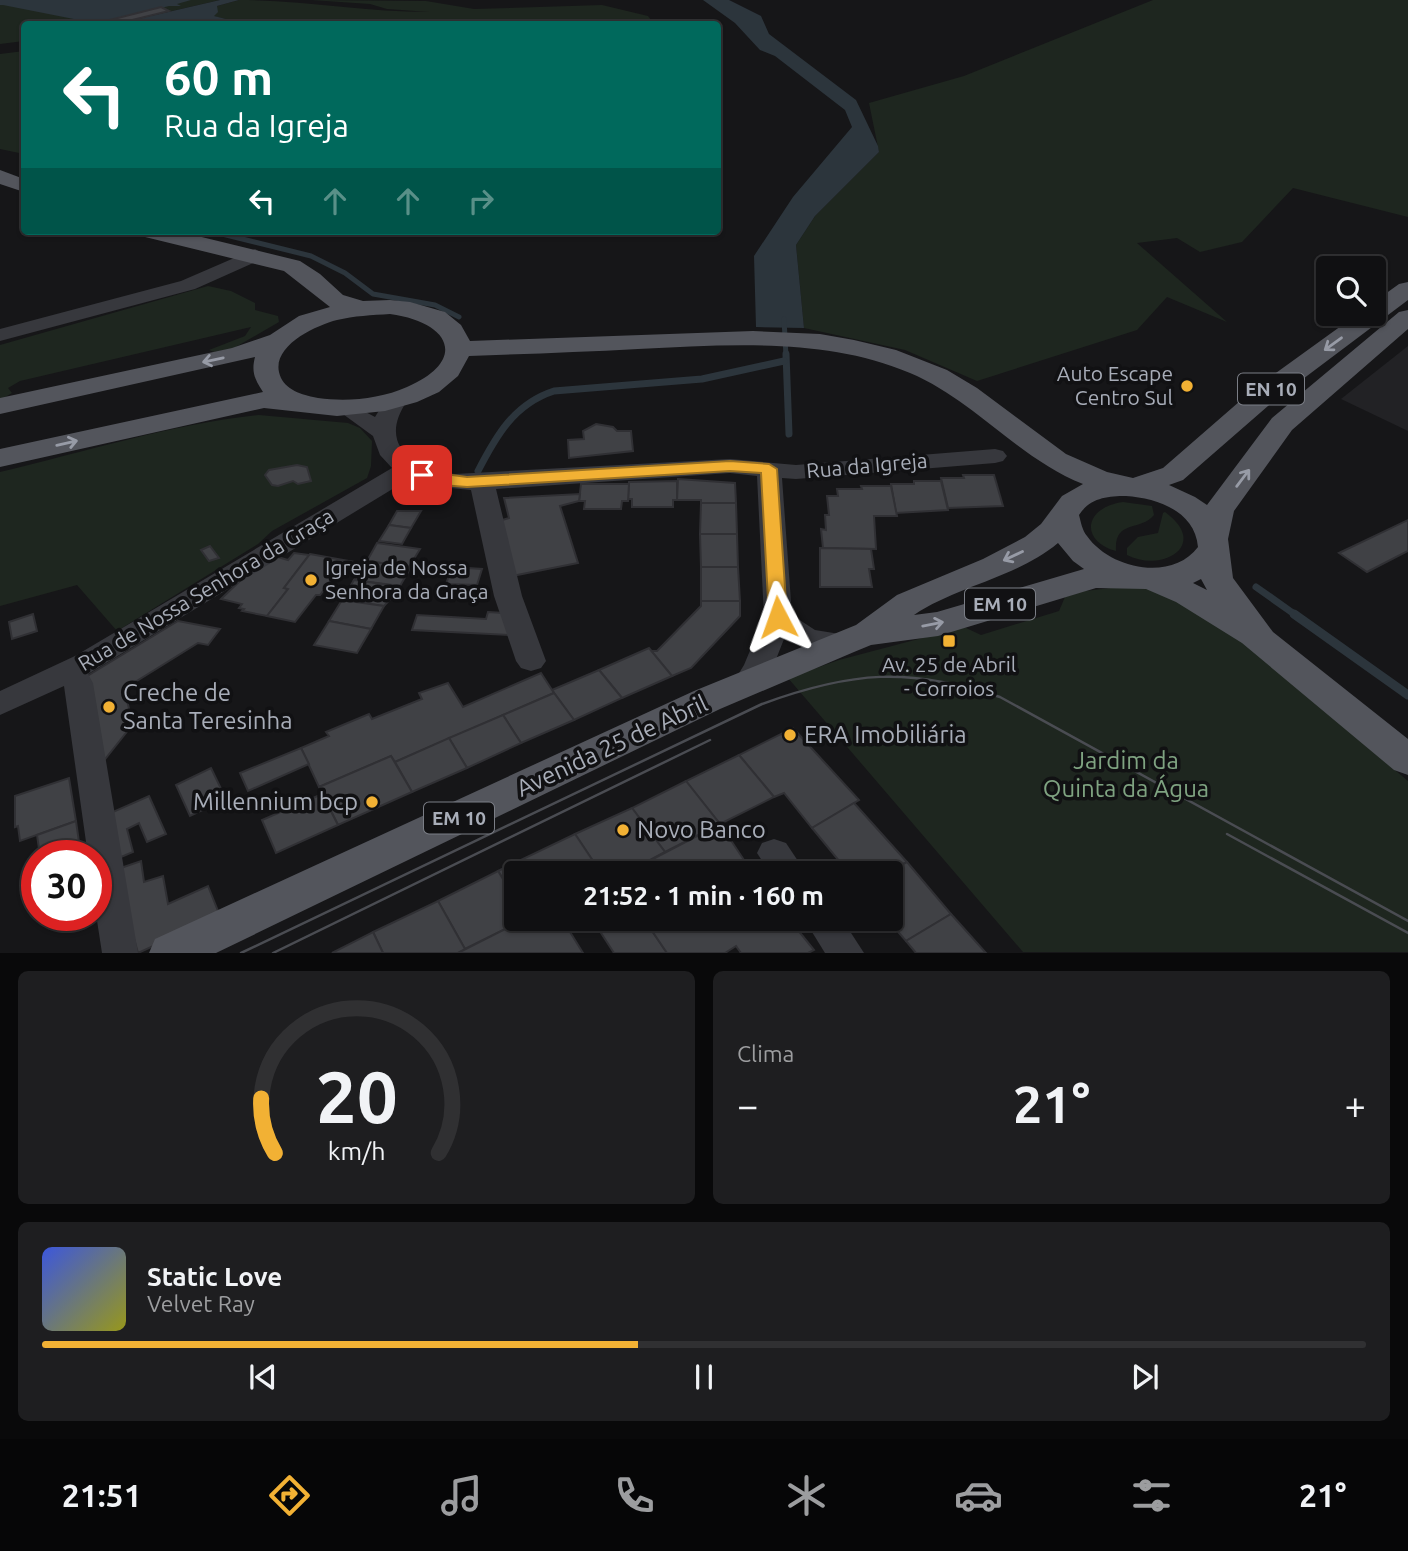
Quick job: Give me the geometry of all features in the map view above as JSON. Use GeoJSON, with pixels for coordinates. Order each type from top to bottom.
{"type":"FeatureCollection","features":[{"type":"Feature","properties":{"kind":"main road"},"geometry":{"type":"LineString","coordinates":[[0,176],[21,186]]}},
{"type":"Feature","properties":{"kind":"main road"},"geometry":{"type":"LineString","coordinates":[[166,235],[292,266],[312,279],[334,300],[359,308]]}},
{"type":"Feature","properties":{"kind":"main road","name":"EN 10"},"geometry":{"type":"LineString","coordinates":[[1408,289],[1265,394],[1173,474],[1152,484],[1088,491],[1066,510],[1069,537],[1077,548],[1103,566],[1143,577],[1167,578],[1194,571],[1204,565],[1214,543],[1219,510],[1282,424],[1353,360],[1408,317]]}},
{"type":"Feature","properties":{"kind":"main road"},"geometry":{"type":"LineString","coordinates":[[293,401],[274,389],[264,374],[266,357],[324,293]]}},
{"type":"Feature","properties":{"kind":"main road"},"geometry":{"type":"LineString","coordinates":[[0,406],[239,354],[327,315],[359,308],[400,308],[418,311],[441,320],[455,333],[459,349],[454,364],[442,378],[421,391],[396,401],[347,409],[318,407],[293,401],[264,401],[0,458]]}},
{"type":"Feature","properties":{"kind":"main road"},"geometry":{"type":"LineString","coordinates":[[459,349],[745,338],[809,340],[877,352],[938,375],[982,401],[1038,448],[1086,476],[1126,486]]}},
{"type":"Feature","properties":{"kind":"main road"},"geometry":{"type":"LineString","coordinates":[[1038,448],[1066,510]]}},
{"type":"Feature","properties":{"kind":"main road","name":"EN 10"},"geometry":{"type":"LineString","coordinates":[[1126,486],[1166,495],[1192,509],[1209,528],[1214,543]]}},
{"type":"Feature","properties":{"kind":"main road","name":"Avenida 25 de Abril"},"geometry":{"type":"LineString","coordinates":[[171,953],[748,683],[854,638],[911,602],[1036,545],[1058,528],[1066,510]]}},
{"type":"Feature","properties":{"kind":"main road"},"geometry":{"type":"LineString","coordinates":[[1214,543],[1216,575],[1227,596],[1261,640]]}},
{"type":"Feature","properties":{"kind":"main road","name":"Avenida 25 de Abril"},"geometry":{"type":"LineString","coordinates":[[854,638],[938,624],[1096,577],[1143,577]]}},
{"type":"Feature","properties":{"kind":"main road"},"geometry":{"type":"LineString","coordinates":[[1143,577],[1185,592],[1261,640],[1408,760]]}},
{"type":"Feature","properties":{"kind":"street"},"geometry":{"type":"LineString","coordinates":[[0,335],[188,285],[255,256]]}},
{"type":"Feature","properties":{"kind":"street"},"geometry":{"type":"LineString","coordinates":[[384,433],[387,412],[396,401]]}},
{"type":"Feature","properties":{"kind":"street","name":"Rua da Igreja"},"geometry":{"type":"LineString","coordinates":[[347,409],[384,433],[390,453],[409,468],[441,480],[482,482],[730,466],[796,472],[995,456]]}},
{"type":"Feature","properties":{"kind":"street","name":"Rua de Nossa Senhora da Graça"},"geometry":{"type":"LineString","coordinates":[[0,704],[69,671],[409,468]]}},
{"type":"Feature","properties":{"kind":"street"},"geometry":{"type":"LineString","coordinates":[[748,683],[758,667],[778,617],[769,469]]}},
{"type":"Feature","properties":{"kind":"street"},"geometry":{"type":"LineString","coordinates":[[482,482],[508,596],[531,661]]}},
{"type":"Feature","properties":{"kind":"street"},"geometry":{"type":"LineString","coordinates":[[778,617],[791,632],[803,638],[854,638]]}},
{"type":"Feature","properties":{"kind":"street"},"geometry":{"type":"LineString","coordinates":[[69,671],[78,682],[120,953]]}},
{"type":"Feature","properties":{"kind":"street"},"geometry":{"type":"LineString","coordinates":[[830,931],[846,953]]}},
{"type":"Feature","properties":{"kind":"shaded area"},"geometry":{"type":"Polygon","coordinates":[[[0,0],[191,0],[177,4],[181,6],[169,6],[109,21],[84,21],[0,5],[0,0]]]}},
{"type":"Feature","properties":{"kind":"shaded area"},"geometry":{"type":"Polygon","coordinates":[[[220,0],[239,0],[217,6],[218,12],[214,16],[234,21],[129,21],[220,0]]]}},
{"type":"Feature","properties":{"kind":"shaded area"},"geometry":{"type":"Polygon","coordinates":[[[703,0],[729,0],[761,16],[769,34],[856,100],[878,146],[879,152],[815,216],[796,245],[804,328],[756,327],[754,256],[793,197],[852,127],[845,110],[775,56],[760,50],[735,23],[703,0]]]}},
{"type":"Feature","properties":{"kind":"shaded area"},"geometry":{"type":"Polygon","coordinates":[[[1408,346],[1408,431],[1341,399],[1408,346]]]}},
{"type":"Feature","properties":{"kind":"green space"},"geometry":{"type":"Polygon","coordinates":[[[0,0],[220,0],[129,21],[21,21],[21,41],[0,44],[0,0]]]}},
{"type":"Feature","properties":{"kind":"green space"},"geometry":{"type":"Polygon","coordinates":[[[239,0],[429,12],[311,0],[426,1],[474,9],[602,5],[648,16],[652,21],[234,21],[213,16],[217,6],[239,0]]]}},
{"type":"Feature","properties":{"kind":"green space"},"geometry":{"type":"Polygon","coordinates":[[[1153,0],[1408,0],[1408,217],[1293,188],[1242,242],[1200,252],[1177,238],[1137,243],[1227,322],[1167,297],[1137,330],[977,381],[905,350],[804,328],[796,245],[815,216],[879,152],[869,103],[964,76],[1153,0]]]}},
{"type":"Feature","properties":{"kind":"green space"},"geometry":{"type":"Polygon","coordinates":[[[21,51],[21,153],[0,149],[0,54],[21,51]]]}},
{"type":"Feature","properties":{"kind":"green space"},"geometry":{"type":"Polygon","coordinates":[[[208,286],[231,291],[255,303],[255,310],[278,316],[279,322],[234,348],[214,352],[209,350],[245,336],[251,327],[20,381],[8,388],[12,393],[0,400],[0,345],[208,286]]]}},
{"type":"Feature","properties":{"kind":"green space"},"geometry":{"type":"Polygon","coordinates":[[[259,415],[348,423],[360,428],[372,441],[371,466],[367,478],[272,531],[258,544],[117,631],[77,585],[0,606],[0,472],[161,432],[259,415]]]}},
{"type":"Feature","properties":{"kind":"green space"},"geometry":{"type":"Polygon","coordinates":[[[1123,502],[1152,506],[1154,515],[1123,530],[1116,541],[1116,551],[1097,540],[1091,525],[1100,511],[1109,505],[1123,502]]]}},
{"type":"Feature","properties":{"kind":"green space"},"geometry":{"type":"Polygon","coordinates":[[[1165,512],[1178,524],[1183,536],[1182,545],[1176,553],[1154,561],[1127,555],[1127,548],[1138,537],[1158,533],[1165,512]]]}},
{"type":"Feature","properties":{"kind":"green space","name":"Jardim da Quinta da Água"},"geometry":{"type":"Polygon","coordinates":[[[1127,586],[1164,591],[1209,614],[1408,781],[1408,952],[1023,952],[788,678],[839,660],[964,627],[981,635],[1059,611],[1065,597],[1085,591],[1127,586]]]}},
{"type":"Feature","properties":{"kind":"building"},"geometry":{"type":"Polygon","coordinates":[[[161,7],[169,11],[128,21],[106,21],[161,7]]]}},
{"type":"Feature","properties":{"kind":"building"},"geometry":{"type":"Polygon","coordinates":[[[596,424],[613,427],[617,431],[631,431],[633,451],[569,458],[568,440],[584,439],[583,431],[596,424]]]}},
{"type":"Feature","properties":{"kind":"building"},"geometry":{"type":"Polygon","coordinates":[[[297,465],[307,467],[311,481],[298,484],[293,481],[278,486],[272,485],[265,475],[269,470],[297,465]]]}},
{"type":"Feature","properties":{"kind":"building"},"geometry":{"type":"Polygon","coordinates":[[[963,475],[994,475],[1003,506],[948,508],[941,478],[964,478],[963,475]]]}},
{"type":"Feature","properties":{"kind":"building"},"geometry":{"type":"Polygon","coordinates":[[[678,479],[735,483],[736,503],[677,500],[678,479]]]}},
{"type":"Feature","properties":{"kind":"building"},"geometry":{"type":"Polygon","coordinates":[[[677,481],[677,500],[673,500],[673,507],[632,507],[632,499],[628,499],[629,482],[677,481]]]}},
{"type":"Feature","properties":{"kind":"building"},"geometry":{"type":"Polygon","coordinates":[[[914,481],[941,481],[948,510],[896,513],[891,484],[914,484],[914,481]]]}},
{"type":"Feature","properties":{"kind":"building"},"geometry":{"type":"Polygon","coordinates":[[[581,484],[629,484],[628,501],[622,501],[621,509],[584,509],[585,501],[579,501],[581,484]]]}},
{"type":"Feature","properties":{"kind":"building"},"geometry":{"type":"Polygon","coordinates":[[[861,486],[891,486],[897,516],[874,516],[876,549],[823,548],[821,529],[826,530],[825,515],[829,515],[827,496],[838,496],[837,489],[862,489],[861,486]]]}},
{"type":"Feature","properties":{"kind":"building"},"geometry":{"type":"Polygon","coordinates":[[[580,494],[579,501],[560,506],[578,563],[512,576],[499,521],[509,518],[504,498],[580,494]]]}},
{"type":"Feature","properties":{"kind":"building"},"geometry":{"type":"Polygon","coordinates":[[[701,503],[736,503],[737,534],[700,534],[701,503]]]}},
{"type":"Feature","properties":{"kind":"building"},"geometry":{"type":"Polygon","coordinates":[[[397,511],[421,511],[411,528],[389,525],[397,511]]]}},
{"type":"Feature","properties":{"kind":"building"},"geometry":{"type":"Polygon","coordinates":[[[1408,520],[1408,551],[1367,572],[1339,553],[1408,520]]]}},
{"type":"Feature","properties":{"kind":"building"},"geometry":{"type":"Polygon","coordinates":[[[389,525],[411,528],[402,544],[379,541],[389,525]]]}},
{"type":"Feature","properties":{"kind":"building"},"geometry":{"type":"Polygon","coordinates":[[[700,534],[737,534],[738,567],[701,567],[700,534]]]}},
{"type":"Feature","properties":{"kind":"building"},"geometry":{"type":"Polygon","coordinates":[[[377,543],[420,549],[409,567],[367,561],[377,543]]]}},
{"type":"Feature","properties":{"kind":"building"},"geometry":{"type":"Polygon","coordinates":[[[210,546],[219,558],[209,561],[201,550],[210,546]]]}},
{"type":"Feature","properties":{"kind":"building"},"geometry":{"type":"Polygon","coordinates":[[[820,548],[871,549],[874,569],[869,569],[872,587],[820,587],[820,548]]]}},
{"type":"Feature","properties":{"kind":"building"},"geometry":{"type":"Polygon","coordinates":[[[294,553],[309,555],[267,616],[242,611],[244,609],[239,608],[242,604],[221,599],[242,579],[278,557],[288,560],[294,553]]]}},
{"type":"Feature","properties":{"kind":"building","name":"Igreja de Nossa Senhora da Graça"},"geometry":{"type":"Polygon","coordinates":[[[310,554],[354,562],[347,571],[339,570],[295,622],[267,616],[288,589],[284,588],[310,554]]]}},
{"type":"Feature","properties":{"kind":"building"},"geometry":{"type":"Polygon","coordinates":[[[367,561],[411,567],[400,586],[354,580],[367,561]]]}},
{"type":"Feature","properties":{"kind":"building"},"geometry":{"type":"Polygon","coordinates":[[[452,567],[482,569],[477,585],[446,584],[452,567]]]}},
{"type":"Feature","properties":{"kind":"building"},"geometry":{"type":"Polygon","coordinates":[[[701,567],[738,567],[740,601],[701,601],[701,567]]]}},
{"type":"Feature","properties":{"kind":"building"},"geometry":{"type":"Polygon","coordinates":[[[354,580],[396,586],[392,592],[396,593],[384,606],[342,600],[354,580]]]}},
{"type":"Feature","properties":{"kind":"building"},"geometry":{"type":"Polygon","coordinates":[[[342,600],[384,606],[371,629],[329,621],[342,600]]]}},
{"type":"Feature","properties":{"kind":"building"},"geometry":{"type":"Polygon","coordinates":[[[701,601],[740,601],[740,616],[691,668],[672,676],[651,651],[657,651],[701,606],[701,601]]]}},
{"type":"Feature","properties":{"kind":"building"},"geometry":{"type":"Polygon","coordinates":[[[488,612],[504,613],[509,635],[412,630],[417,615],[486,619],[488,612]]]}},
{"type":"Feature","properties":{"kind":"building"},"geometry":{"type":"Polygon","coordinates":[[[33,614],[37,631],[12,639],[9,622],[33,614]]]}},
{"type":"Feature","properties":{"kind":"building","name":"Creche de Santa Teresinha"},"geometry":{"type":"Polygon","coordinates":[[[178,621],[220,629],[208,645],[198,643],[124,689],[133,724],[102,763],[84,678],[178,621]]]}},
{"type":"Feature","properties":{"kind":"building"},"geometry":{"type":"Polygon","coordinates":[[[329,621],[371,629],[357,653],[314,645],[329,621]]]}},
{"type":"Feature","properties":{"kind":"building"},"geometry":{"type":"Polygon","coordinates":[[[649,648],[672,676],[622,698],[599,670],[649,648]]]}},
{"type":"Feature","properties":{"kind":"building"},"geometry":{"type":"Polygon","coordinates":[[[599,670],[622,698],[574,720],[552,690],[599,670]]]}},
{"type":"Feature","properties":{"kind":"building"},"geometry":{"type":"Polygon","coordinates":[[[541,673],[554,693],[395,762],[391,756],[319,787],[301,748],[329,736],[326,732],[369,714],[372,719],[422,699],[419,693],[448,683],[463,707],[541,673]]]}},
{"type":"Feature","properties":{"kind":"building"},"geometry":{"type":"Polygon","coordinates":[[[554,693],[574,720],[521,743],[503,715],[554,693]]]}},
{"type":"Feature","properties":{"kind":"building"},"geometry":{"type":"Polygon","coordinates":[[[503,715],[521,743],[467,768],[449,738],[503,715]]]}},
{"type":"Feature","properties":{"kind":"building"},"geometry":{"type":"Polygon","coordinates":[[[793,728],[859,800],[812,828],[784,793],[774,797],[739,755],[793,728]]]}},
{"type":"Feature","properties":{"kind":"building"},"geometry":{"type":"Polygon","coordinates":[[[449,738],[467,768],[412,792],[395,762],[449,738]]]}},
{"type":"Feature","properties":{"kind":"building"},"geometry":{"type":"Polygon","coordinates":[[[301,748],[309,764],[248,791],[240,773],[301,748]]]}},
{"type":"Feature","properties":{"kind":"building"},"geometry":{"type":"Polygon","coordinates":[[[739,755],[774,797],[720,824],[686,781],[739,755]]]}},
{"type":"Feature","properties":{"kind":"building"},"geometry":{"type":"Polygon","coordinates":[[[391,756],[412,792],[338,825],[319,787],[391,756]]]}},
{"type":"Feature","properties":{"kind":"building"},"geometry":{"type":"Polygon","coordinates":[[[211,768],[226,799],[190,816],[176,785],[211,768]]]}},
{"type":"Feature","properties":{"kind":"building"},"geometry":{"type":"Polygon","coordinates":[[[69,778],[76,821],[20,841],[18,826],[15,827],[15,796],[69,778]]]}},
{"type":"Feature","properties":{"kind":"building"},"geometry":{"type":"Polygon","coordinates":[[[686,781],[720,824],[665,852],[632,808],[686,781]]]}},
{"type":"Feature","properties":{"kind":"building"},"geometry":{"type":"Polygon","coordinates":[[[322,794],[338,825],[276,853],[262,820],[322,794]]]}},
{"type":"Feature","properties":{"kind":"building"},"geometry":{"type":"Polygon","coordinates":[[[149,796],[166,834],[147,842],[139,823],[127,829],[133,852],[114,860],[106,815],[149,796]]]}},
{"type":"Feature","properties":{"kind":"building"},"geometry":{"type":"Polygon","coordinates":[[[854,803],[907,862],[903,864],[903,861],[839,861],[812,828],[854,803]]]}},
{"type":"Feature","properties":{"kind":"building"},"geometry":{"type":"Polygon","coordinates":[[[632,808],[665,852],[648,861],[593,861],[575,834],[632,808]]]}},
{"type":"Feature","properties":{"kind":"building"},"geometry":{"type":"Polygon","coordinates":[[[76,821],[79,840],[38,840],[37,835],[76,821]]]}},
{"type":"Feature","properties":{"kind":"building"},"geometry":{"type":"Polygon","coordinates":[[[720,824],[745,861],[649,861],[720,824]]]}},
{"type":"Feature","properties":{"kind":"building"},"geometry":{"type":"Polygon","coordinates":[[[575,834],[593,861],[519,861],[575,834]]]}},
{"type":"Feature","properties":{"kind":"building"},"geometry":{"type":"Polygon","coordinates":[[[141,861],[144,882],[163,876],[168,904],[208,886],[220,916],[138,953],[115,870],[141,861]]]}},
{"type":"Feature","properties":{"kind":"building"},"geometry":{"type":"Polygon","coordinates":[[[907,862],[951,914],[906,941],[897,931],[903,931],[903,864],[907,862]]]}},
{"type":"Feature","properties":{"kind":"building"},"geometry":{"type":"Polygon","coordinates":[[[504,868],[504,881],[498,871],[504,868]]]}},
{"type":"Feature","properties":{"kind":"building"},"geometry":{"type":"Polygon","coordinates":[[[498,871],[504,881],[504,930],[465,949],[438,901],[498,871]]]}},
{"type":"Feature","properties":{"kind":"building"},"geometry":{"type":"Polygon","coordinates":[[[438,901],[465,949],[458,953],[383,953],[373,932],[438,901]]]}},
{"type":"Feature","properties":{"kind":"building"},"geometry":{"type":"Polygon","coordinates":[[[951,914],[986,953],[916,953],[906,941],[951,914]]]}},
{"type":"Feature","properties":{"kind":"building"},"geometry":{"type":"Polygon","coordinates":[[[504,930],[569,931],[583,953],[458,953],[504,930]]]}},
{"type":"Feature","properties":{"kind":"building"},"geometry":{"type":"Polygon","coordinates":[[[600,931],[652,931],[667,953],[614,953],[600,931]]]}},
{"type":"Feature","properties":{"kind":"building"},"geometry":{"type":"Polygon","coordinates":[[[652,931],[799,931],[814,950],[808,953],[741,953],[736,946],[725,953],[667,953],[652,931]]]}},
{"type":"Feature","properties":{"kind":"building"},"geometry":{"type":"Polygon","coordinates":[[[373,932],[383,953],[332,953],[373,932]]]}},
{"type":"Feature","properties":{"kind":"waterway"},"geometry":{"type":"LineString","coordinates":[[226,235],[311,256],[345,273],[373,294],[435,305],[459,317]]}},
{"type":"Feature","properties":{"kind":"waterway"},"geometry":{"type":"LineString","coordinates":[[784,319],[786,356]]}},
{"type":"Feature","properties":{"kind":"waterway"},"geometry":{"type":"LineString","coordinates":[[786,354],[789,434]]}},
{"type":"Feature","properties":{"kind":"waterway"},"geometry":{"type":"LineString","coordinates":[[478,471],[499,434],[517,413],[528,404],[554,391],[702,379],[784,361]]}},
{"type":"Feature","properties":{"kind":"waterway"},"geometry":{"type":"LineString","coordinates":[[1256,587],[1297,616]]}},
{"type":"Feature","properties":{"kind":"waterway"},"geometry":{"type":"LineString","coordinates":[[1294,614],[1408,695]]}},
{"type":"Feature","properties":{"kind":"tram line"},"geometry":{"type":"LineString","coordinates":[[241,953],[762,704],[824,685],[880,677],[937,681],[1000,697],[1408,921]]}},
{"type":"Feature","properties":{"kind":"tram line"},"geometry":{"type":"LineString","coordinates":[[273,953],[710,740]]}},
{"type":"Feature","properties":{"kind":"tram line"},"geometry":{"type":"LineString","coordinates":[[1227,834],[1408,933]]}},
{"type":"Feature","properties":{"kind":"place","name":"Auto Escape Centro Sul"},"geometry":{"type":"Point","coordinates":[1187,386]}},
{"type":"Feature","properties":{"kind":"place","name":"Igreja de Nossa Senhora da Graça"},"geometry":{"type":"Point","coordinates":[311,580]}},
{"type":"Feature","properties":{"kind":"place","name":"Av. 25 de Abril - Corroios"},"geometry":{"type":"Point","coordinates":[949,641]}},
{"type":"Feature","properties":{"kind":"place","name":"Creche de Santa Teresinha"},"geometry":{"type":"Point","coordinates":[109,707]}},
{"type":"Feature","properties":{"kind":"place","name":"ERA Imobiliária"},"geometry":{"type":"Point","coordinates":[790,735]}},
{"type":"Feature","properties":{"kind":"place","name":"Millennium bcp"},"geometry":{"type":"Point","coordinates":[372,802]}},
{"type":"Feature","properties":{"kind":"place","name":"Novo Banco"},"geometry":{"type":"Point","coordinates":[623,830]}},
{"type":"Feature","properties":{"kind":"route"},"geometry":{"type":"LineString","coordinates":[[422,475],[434,479],[467,482],[730,466],[769,469],[778,617]]}}]}
